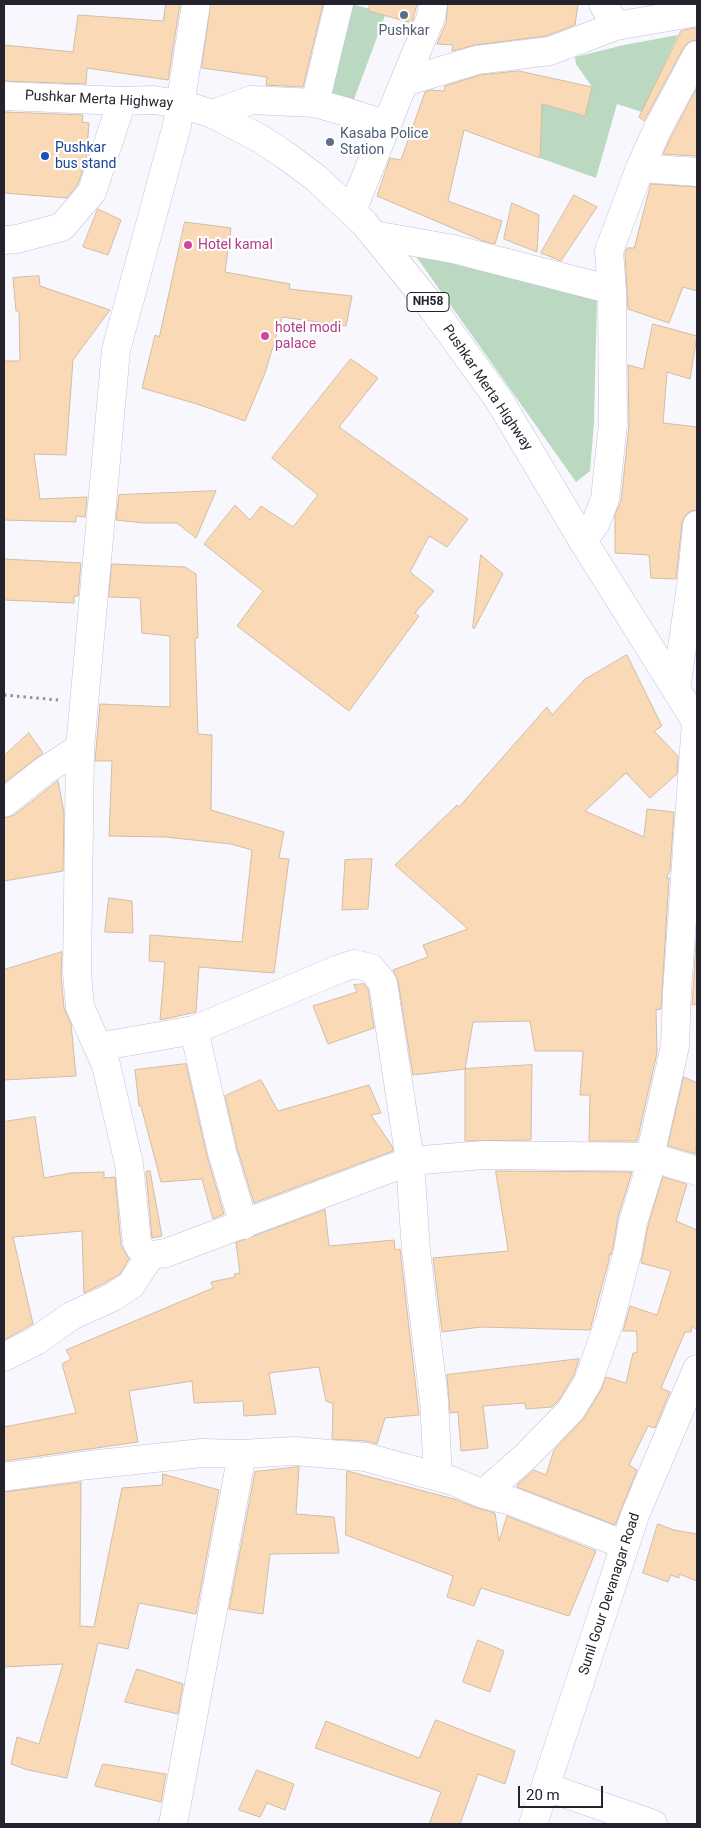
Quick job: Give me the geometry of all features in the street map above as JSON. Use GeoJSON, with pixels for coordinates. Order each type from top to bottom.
{"type":"FeatureCollection","features":[{"type":"Feature","properties":{"kind":"main road"},"geometry":{"type":"LineString","coordinates":[[196,4],[177,125],[116,350],[80,748],[76,974],[80,1007],[106,1065],[129,1164],[138,1243],[142,1251],[150,1256],[166,1253],[410,1161],[484,1155],[652,1157],[697,1171]]}},
{"type":"Feature","properties":{"kind":"main road"},"geometry":{"type":"LineString","coordinates":[[314,103],[339,4]]}},
{"type":"Feature","properties":{"kind":"main road"},"geometry":{"type":"LineString","coordinates":[[352,211],[431,17],[433,4]]}},
{"type":"Feature","properties":{"kind":"main road"},"geometry":{"type":"LineString","coordinates":[[404,82],[477,60],[550,50],[610,15],[697,12]]}},
{"type":"Feature","properties":{"kind":"main road"},"geometry":{"type":"LineString","coordinates":[[583,541],[596,522],[605,499],[613,424],[612,290],[609,251],[640,168],[658,128],[697,55]]}},
{"type":"Feature","properties":{"kind":"main road","name":"Pushkar Merta Highway"},"geometry":{"type":"LineString","coordinates":[[4,96],[122,101],[153,100],[181,104],[213,114],[260,139],[316,178],[352,211],[374,235],[425,298],[499,400],[583,541],[697,722]]}},
{"type":"Feature","properties":{"kind":"main road"},"geometry":{"type":"LineString","coordinates":[[213,114],[251,100],[314,103],[387,125]]}},
{"type":"Feature","properties":{"kind":"main road"},"geometry":{"type":"LineString","coordinates":[[4,240],[17,239],[62,227],[92,192],[122,101]]}},
{"type":"Feature","properties":{"kind":"main road"},"geometry":{"type":"LineString","coordinates":[[640,168],[697,172]]}},
{"type":"Feature","properties":{"kind":"main road"},"geometry":{"type":"LineString","coordinates":[[374,235],[453,249],[612,290]]}},
{"type":"Feature","properties":{"kind":"main road"},"geometry":{"type":"LineString","coordinates":[[676,689],[691,586],[697,525]]}},
{"type":"Feature","properties":{"kind":"main road"},"geometry":{"type":"LineString","coordinates":[[483,1494],[525,1457],[570,1410],[588,1382],[610,1320],[628,1250],[633,1222],[649,1171],[675,1046],[677,991],[697,722]]}},
{"type":"Feature","properties":{"kind":"main road"},"geometry":{"type":"LineString","coordinates":[[4,803],[44,771],[80,748]]}},
{"type":"Feature","properties":{"kind":"main road"},"geometry":{"type":"LineString","coordinates":[[98,1047],[194,1030],[339,969],[354,964],[371,968],[382,984],[410,1161],[416,1251],[434,1400],[438,1476]]}},
{"type":"Feature","properties":{"kind":"main road"},"geometry":{"type":"LineString","coordinates":[[194,1030],[222,1152],[244,1224]]}},
{"type":"Feature","properties":{"kind":"main road"},"geometry":{"type":"LineString","coordinates":[[4,1358],[36,1341],[71,1316],[113,1297],[131,1285],[150,1256]]}},
{"type":"Feature","properties":{"kind":"main road","name":"Sunil Gour Devanagar Road"},"geometry":{"type":"LineString","coordinates":[[533,1824],[635,1515],[692,1397],[697,1369]]}},
{"type":"Feature","properties":{"kind":"main road"},"geometry":{"type":"LineString","coordinates":[[4,1477],[202,1453],[294,1452],[365,1457],[438,1476],[483,1494],[511,1501],[625,1545]]}},
{"type":"Feature","properties":{"kind":"main road"},"geometry":{"type":"LineString","coordinates":[[173,1824],[242,1454]]}},
{"type":"Feature","properties":{"kind":"main road"},"geometry":{"type":"LineString","coordinates":[[546,1787],[653,1824]]}},
{"type":"Feature","properties":{"kind":"path"},"geometry":{"type":"LineString","coordinates":[[4,695],[84,702]]}},
{"type":"Feature","properties":{"kind":"green space"},"geometry":{"type":"Polygon","coordinates":[[[351,4],[386,13],[353,102],[326,93],[351,4]]]}},
{"type":"Feature","properties":{"kind":"green space"},"geometry":{"type":"Polygon","coordinates":[[[678,35],[642,112],[617,104],[596,178],[540,158],[541,131],[532,127],[542,104],[585,116],[592,87],[576,64],[575,57],[624,45],[678,35]]]}},
{"type":"Feature","properties":{"kind":"green space"},"geometry":{"type":"Polygon","coordinates":[[[415,255],[597,298],[594,422],[590,471],[576,482],[415,255]]]}},
{"type":"Feature","properties":{"kind":"building"},"geometry":{"type":"Polygon","coordinates":[[[166,4],[180,4],[168,80],[87,68],[86,84],[4,81],[4,45],[73,52],[78,15],[163,21],[166,4]]]}},
{"type":"Feature","properties":{"kind":"building"},"geometry":{"type":"Polygon","coordinates":[[[211,4],[323,4],[303,87],[266,85],[267,77],[202,68],[211,4]]]}},
{"type":"Feature","properties":{"kind":"building","name":"Pushkar"},"geometry":{"type":"Polygon","coordinates":[[[370,4],[417,4],[412,23],[369,11],[370,4]]]}},
{"type":"Feature","properties":{"kind":"building"},"geometry":{"type":"Polygon","coordinates":[[[448,4],[578,4],[575,25],[546,36],[475,45],[452,51],[453,45],[437,44],[446,23],[448,4]]]}},
{"type":"Feature","properties":{"kind":"building"},"geometry":{"type":"Polygon","coordinates":[[[697,28],[697,40],[689,42],[684,47],[644,121],[639,117],[681,31],[697,28]]]}},
{"type":"Feature","properties":{"kind":"building"},"geometry":{"type":"Polygon","coordinates":[[[519,71],[592,87],[585,116],[542,104],[540,158],[464,130],[448,201],[502,221],[495,244],[483,241],[377,196],[390,158],[401,160],[425,92],[431,90],[444,91],[445,86],[480,75],[519,71]]]}},
{"type":"Feature","properties":{"kind":"building"},"geometry":{"type":"Polygon","coordinates":[[[697,88],[697,156],[663,154],[672,135],[697,88]]]}},
{"type":"Feature","properties":{"kind":"building","name":"Pushkar bus stand"},"geometry":{"type":"Polygon","coordinates":[[[4,112],[83,115],[82,122],[89,123],[86,161],[78,184],[67,198],[4,193],[4,112]]]}},
{"type":"Feature","properties":{"kind":"building"},"geometry":{"type":"Polygon","coordinates":[[[651,184],[697,187],[697,291],[683,287],[669,323],[628,309],[625,253],[627,248],[634,248],[651,184]]]}},
{"type":"Feature","properties":{"kind":"building"},"geometry":{"type":"Polygon","coordinates":[[[574,195],[597,207],[561,261],[541,253],[574,195]]]}},
{"type":"Feature","properties":{"kind":"building"},"geometry":{"type":"Polygon","coordinates":[[[512,203],[539,215],[537,252],[504,239],[512,203]]]}},
{"type":"Feature","properties":{"kind":"building"},"geometry":{"type":"Polygon","coordinates":[[[98,209],[121,220],[108,255],[83,247],[98,209]]]}},
{"type":"Feature","properties":{"kind":"building"},"geometry":{"type":"Polygon","coordinates":[[[185,222],[231,228],[225,272],[290,284],[289,289],[352,296],[346,326],[282,317],[265,373],[245,421],[197,404],[142,388],[155,335],[159,337],[185,222]]]}},
{"type":"Feature","properties":{"kind":"building"},"geometry":{"type":"Polygon","coordinates":[[[39,276],[40,286],[110,310],[73,360],[66,455],[34,454],[40,499],[87,497],[85,517],[76,516],[76,522],[4,520],[4,361],[20,361],[19,311],[16,311],[13,278],[39,276]]]}},
{"type":"Feature","properties":{"kind":"building"},"geometry":{"type":"Polygon","coordinates":[[[653,324],[697,336],[690,379],[667,372],[663,423],[697,427],[697,510],[690,511],[682,523],[676,579],[651,578],[649,555],[615,553],[615,515],[621,501],[629,426],[628,365],[643,369],[653,324]]]}},
{"type":"Feature","properties":{"kind":"building"},"geometry":{"type":"Polygon","coordinates":[[[351,359],[378,378],[339,427],[468,519],[447,547],[429,536],[410,572],[434,591],[415,613],[419,616],[349,711],[237,626],[263,591],[204,544],[235,505],[250,520],[261,506],[293,527],[318,495],[272,458],[351,359]]]}},
{"type":"Feature","properties":{"kind":"building"},"geometry":{"type":"Polygon","coordinates":[[[216,491],[196,538],[177,523],[144,523],[116,520],[119,495],[216,491]]]}},
{"type":"Feature","properties":{"kind":"building"},"geometry":{"type":"Polygon","coordinates":[[[481,555],[503,574],[474,629],[473,628],[481,555]]]}},
{"type":"Feature","properties":{"kind":"building"},"geometry":{"type":"Polygon","coordinates":[[[4,559],[81,563],[78,596],[74,596],[74,603],[4,600],[4,559]]]}},
{"type":"Feature","properties":{"kind":"building"},"geometry":{"type":"Polygon","coordinates":[[[112,564],[185,567],[196,574],[198,638],[195,638],[198,734],[212,735],[211,810],[284,832],[279,858],[289,859],[274,973],[199,967],[196,1012],[160,1020],[165,962],[149,961],[150,935],[242,942],[252,850],[231,844],[165,837],[109,836],[112,761],[95,761],[100,704],[170,707],[170,636],[142,633],[140,598],[109,597],[112,564]]]}},
{"type":"Feature","properties":{"kind":"building"},"geometry":{"type":"Polygon","coordinates":[[[627,655],[662,726],[654,731],[678,756],[677,774],[650,798],[626,773],[585,811],[644,837],[647,809],[674,812],[670,871],[666,878],[669,878],[661,1009],[656,1010],[657,1053],[637,1141],[589,1141],[590,1095],[580,1095],[583,1051],[535,1051],[530,1021],[473,1022],[465,1069],[413,1075],[398,981],[393,970],[428,957],[423,945],[468,929],[395,865],[457,805],[459,807],[547,707],[552,715],[584,680],[627,655]]]}},
{"type":"Feature","properties":{"kind":"building"},"geometry":{"type":"Polygon","coordinates":[[[29,733],[43,753],[4,783],[4,756],[29,733]]]}},
{"type":"Feature","properties":{"kind":"building"},"geometry":{"type":"Polygon","coordinates":[[[58,781],[64,812],[63,871],[4,881],[4,818],[14,815],[58,781]]]}},
{"type":"Feature","properties":{"kind":"building"},"geometry":{"type":"Polygon","coordinates":[[[372,859],[368,909],[342,910],[345,860],[372,859]]]}},
{"type":"Feature","properties":{"kind":"building"},"geometry":{"type":"Polygon","coordinates":[[[109,898],[132,901],[133,933],[105,932],[109,898]]]}},
{"type":"Feature","properties":{"kind":"building"},"geometry":{"type":"Polygon","coordinates":[[[697,926],[697,1004],[692,1005],[693,992],[697,926]]]}},
{"type":"Feature","properties":{"kind":"building"},"geometry":{"type":"Polygon","coordinates":[[[62,952],[61,975],[64,1008],[71,1024],[76,1076],[4,1080],[4,970],[62,952]]]}},
{"type":"Feature","properties":{"kind":"building"},"geometry":{"type":"Polygon","coordinates":[[[364,984],[368,989],[374,1028],[328,1044],[313,1006],[357,992],[354,985],[364,984]]]}},
{"type":"Feature","properties":{"kind":"building"},"geometry":{"type":"Polygon","coordinates":[[[186,1064],[207,1156],[224,1214],[213,1219],[202,1179],[161,1182],[141,1106],[139,1106],[135,1070],[186,1064]]]}},
{"type":"Feature","properties":{"kind":"building"},"geometry":{"type":"Polygon","coordinates":[[[532,1065],[531,1140],[465,1141],[465,1069],[532,1065]]]}},
{"type":"Feature","properties":{"kind":"building"},"geometry":{"type":"Polygon","coordinates":[[[684,1077],[697,1083],[696,1154],[668,1146],[684,1077]]]}},
{"type":"Feature","properties":{"kind":"building"},"geometry":{"type":"Polygon","coordinates":[[[261,1080],[278,1111],[369,1085],[381,1113],[371,1115],[392,1146],[393,1151],[254,1203],[237,1148],[225,1096],[261,1080]]]}},
{"type":"Feature","properties":{"kind":"building"},"geometry":{"type":"Polygon","coordinates":[[[35,1117],[44,1178],[71,1173],[104,1172],[104,1178],[115,1177],[121,1245],[129,1259],[120,1274],[84,1293],[82,1231],[13,1237],[33,1324],[4,1340],[4,1122],[35,1117]]]}},
{"type":"Feature","properties":{"kind":"building"},"geometry":{"type":"Polygon","coordinates":[[[150,1171],[162,1236],[152,1238],[146,1172],[150,1171]]]}},
{"type":"Feature","properties":{"kind":"building"},"geometry":{"type":"Polygon","coordinates":[[[496,1171],[632,1172],[618,1217],[613,1247],[611,1255],[609,1254],[590,1330],[481,1327],[442,1332],[433,1258],[508,1251],[496,1171]]]}},
{"type":"Feature","properties":{"kind":"building"},"geometry":{"type":"Polygon","coordinates":[[[663,1177],[687,1184],[676,1221],[697,1230],[697,1330],[692,1326],[691,1332],[685,1332],[661,1388],[670,1392],[655,1428],[648,1426],[629,1465],[637,1470],[615,1525],[517,1487],[534,1470],[546,1475],[554,1450],[584,1418],[601,1390],[606,1377],[626,1383],[633,1353],[637,1353],[636,1331],[623,1331],[630,1306],[657,1315],[671,1271],[641,1263],[648,1226],[663,1177]]]}},
{"type":"Feature","properties":{"kind":"building"},"geometry":{"type":"Polygon","coordinates":[[[325,1210],[329,1246],[394,1240],[395,1250],[400,1249],[419,1415],[385,1418],[377,1444],[366,1441],[332,1439],[333,1404],[326,1401],[319,1367],[269,1373],[276,1414],[244,1416],[243,1401],[194,1403],[192,1381],[129,1391],[138,1442],[4,1461],[4,1427],[76,1413],[62,1364],[71,1359],[66,1350],[213,1288],[211,1282],[235,1277],[234,1274],[240,1273],[236,1243],[325,1210]]]}},
{"type":"Feature","properties":{"kind":"building"},"geometry":{"type":"Polygon","coordinates":[[[579,1359],[574,1375],[559,1400],[552,1407],[526,1409],[525,1403],[483,1406],[488,1448],[461,1451],[458,1412],[450,1413],[447,1375],[579,1359]]]}},
{"type":"Feature","properties":{"kind":"building"},"geometry":{"type":"Polygon","coordinates":[[[299,1467],[296,1514],[334,1517],[339,1553],[270,1554],[263,1614],[229,1609],[255,1472],[299,1467]]]}},
{"type":"Feature","properties":{"kind":"building"},"geometry":{"type":"Polygon","coordinates":[[[347,1471],[454,1499],[495,1513],[499,1541],[507,1516],[596,1551],[569,1616],[481,1588],[474,1606],[447,1597],[453,1576],[346,1535],[347,1471]]]}},
{"type":"Feature","properties":{"kind":"building"},"geometry":{"type":"Polygon","coordinates":[[[163,1474],[219,1490],[196,1614],[139,1603],[128,1649],[98,1643],[67,1778],[28,1770],[11,1764],[17,1737],[39,1744],[63,1664],[4,1667],[4,1492],[81,1482],[80,1626],[94,1627],[122,1488],[162,1485],[163,1474]]]}},
{"type":"Feature","properties":{"kind":"building"},"geometry":{"type":"Polygon","coordinates":[[[658,1524],[674,1530],[697,1534],[697,1581],[679,1574],[679,1578],[671,1575],[668,1582],[643,1573],[658,1524]]]}},
{"type":"Feature","properties":{"kind":"building"},"geometry":{"type":"Polygon","coordinates":[[[478,1640],[504,1651],[490,1692],[463,1682],[478,1640]]]}},
{"type":"Feature","properties":{"kind":"building"},"geometry":{"type":"Polygon","coordinates":[[[137,1669],[183,1684],[178,1714],[125,1702],[137,1669]]]}},
{"type":"Feature","properties":{"kind":"building"},"geometry":{"type":"Polygon","coordinates":[[[436,1720],[515,1751],[505,1784],[478,1774],[460,1824],[429,1824],[441,1792],[315,1748],[326,1721],[419,1758],[436,1720]]]}},
{"type":"Feature","properties":{"kind":"building"},"geometry":{"type":"Polygon","coordinates":[[[103,1764],[166,1774],[161,1802],[95,1786],[103,1764]]]}},
{"type":"Feature","properties":{"kind":"building"},"geometry":{"type":"Polygon","coordinates":[[[257,1770],[294,1784],[285,1810],[267,1803],[260,1817],[239,1810],[257,1770]]]}},
{"type":"Feature","properties":{"kind":"place","name":"Pushkar"},"geometry":{"type":"Point","coordinates":[404,15]}},
{"type":"Feature","properties":{"kind":"place","name":"Kasaba Police Station"},"geometry":{"type":"Point","coordinates":[330,142]}},
{"type":"Feature","properties":{"kind":"place","name":"Pushkar bus stand"},"geometry":{"type":"Point","coordinates":[45,156]}},
{"type":"Feature","properties":{"kind":"place","name":"Hotel kamal"},"geometry":{"type":"Point","coordinates":[188,245]}},
{"type":"Feature","properties":{"kind":"place","name":"hotel modi palace"},"geometry":{"type":"Point","coordinates":[265,336]}}]}
